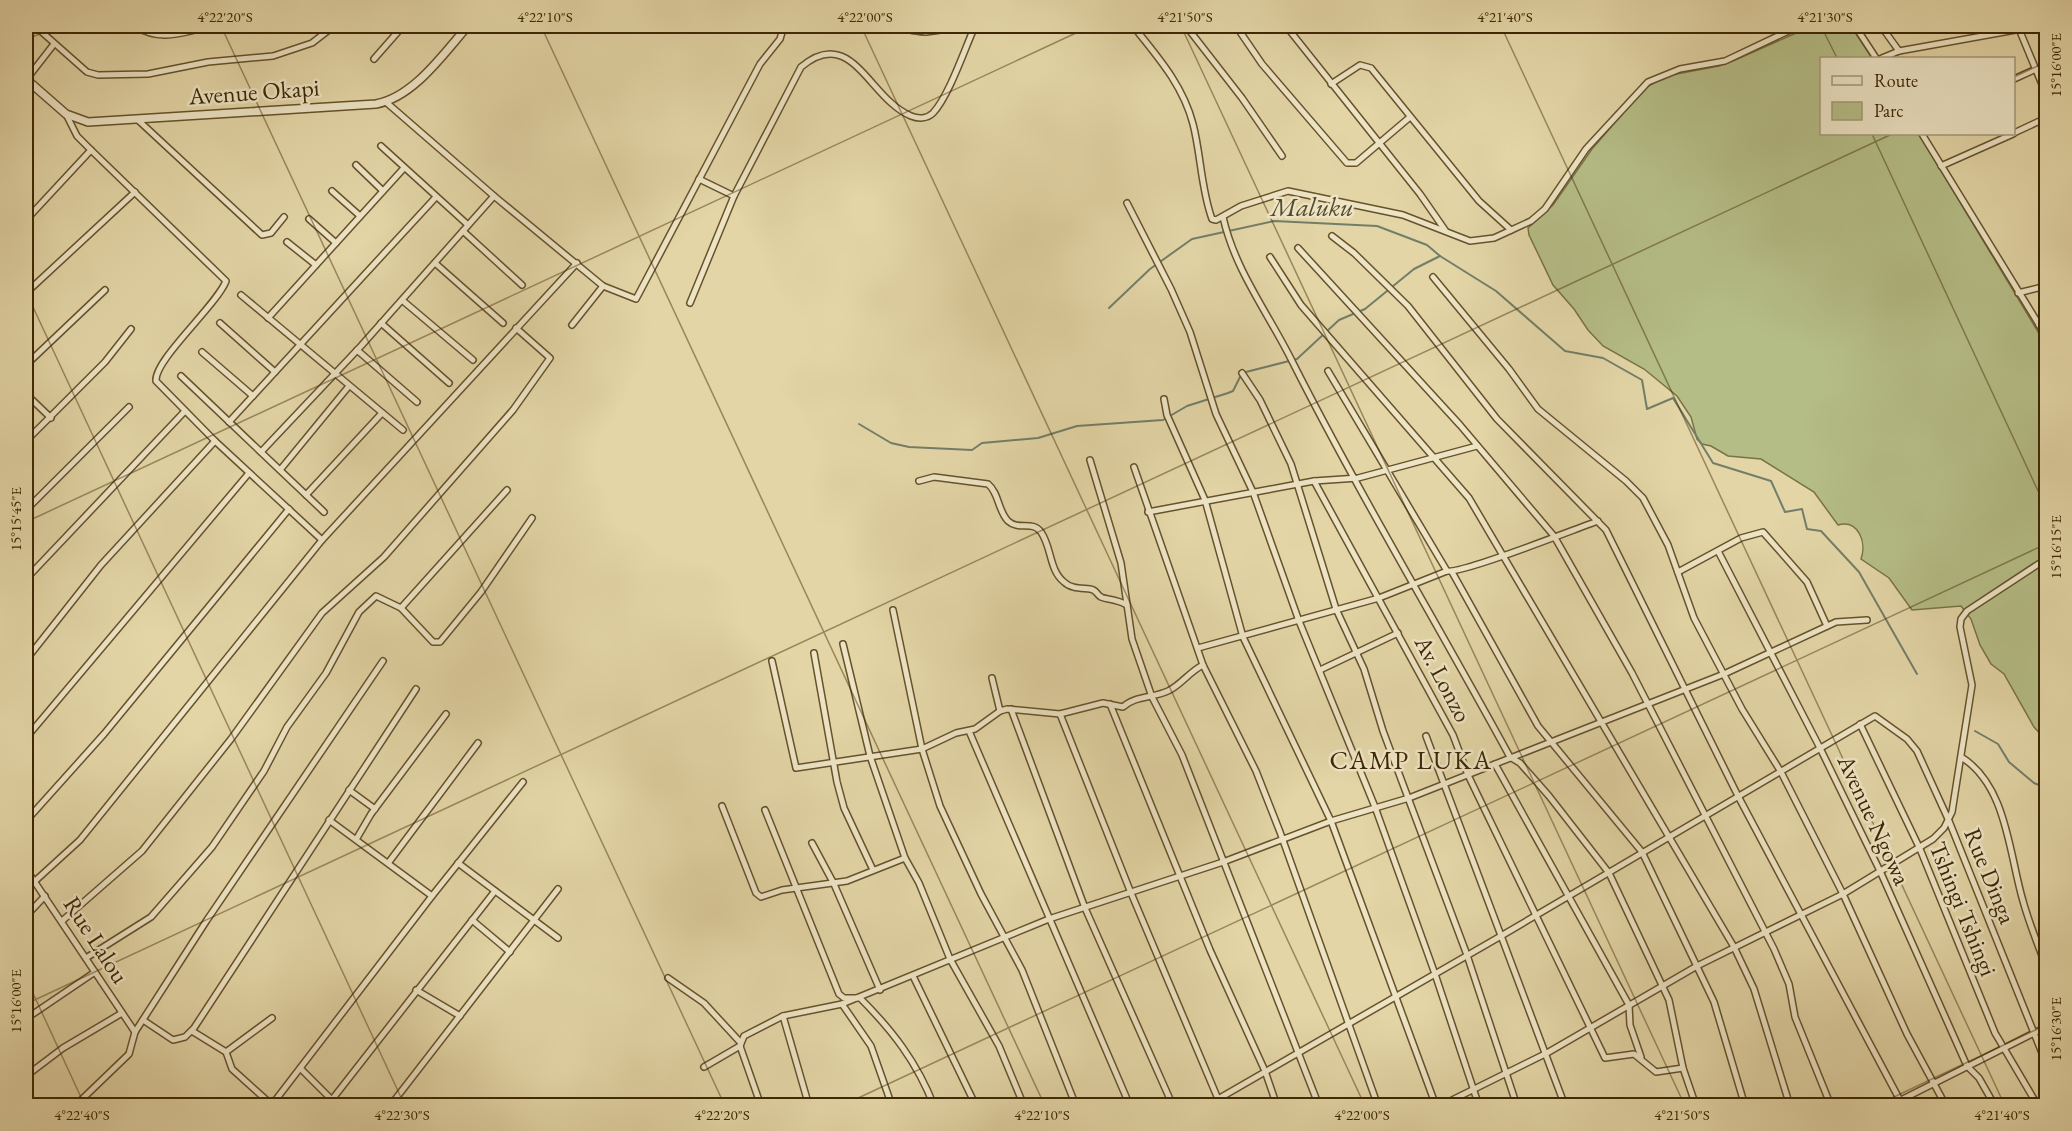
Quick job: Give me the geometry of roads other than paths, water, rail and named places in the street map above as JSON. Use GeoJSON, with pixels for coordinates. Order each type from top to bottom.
{"type":"FeatureCollection","features":[{"type":"Feature","properties":{"kind":"street"},"geometry":{"type":"LineString","coordinates":[[35,26],[92,75],[148,74],[208,62],[294,51],[312,43],[334,26]]}},
{"type":"Feature","properties":{"kind":"street"},"geometry":{"type":"LineString","coordinates":[[135,26],[151,35],[172,35],[212,26]]}},
{"type":"Feature","properties":{"kind":"street"},"geometry":{"type":"LineString","coordinates":[[172,26],[172,35]]}},
{"type":"Feature","properties":{"kind":"street"},"geometry":{"type":"LineString","coordinates":[[374,59],[403,26]]}},
{"type":"Feature","properties":{"kind":"street","name":"Avenue Okapi"},"geometry":{"type":"LineString","coordinates":[[26,79],[66,114],[88,122],[387,103],[413,86],[468,26]]}},
{"type":"Feature","properties":{"kind":"street"},"geometry":{"type":"LineString","coordinates":[[387,103],[603,286],[636,299],[760,64],[780,39],[783,29],[788,26]]}},
{"type":"Feature","properties":{"kind":"street"},"geometry":{"type":"LineString","coordinates":[[877,26],[926,28],[970,26]]}},
{"type":"Feature","properties":{"kind":"street"},"geometry":{"type":"LineString","coordinates":[[690,303],[734,196],[801,67],[813,57],[834,53],[841,55],[853,62],[896,109],[916,118],[923,118],[933,112],[941,99],[975,26]]}},
{"type":"Feature","properties":{"kind":"street"},"geometry":{"type":"LineString","coordinates":[[1133,26],[1173,77],[1185,100],[1212,219],[1216,220],[1241,206],[1288,191],[1403,215],[1470,241],[1482,241],[1511,230],[1531,221],[1545,209],[1586,149],[1648,82],[1680,69],[1725,61],[1799,26]]}},
{"type":"Feature","properties":{"kind":"street"},"geometry":{"type":"LineString","coordinates":[[1188,27],[1199,26]]}},
{"type":"Feature","properties":{"kind":"street"},"geometry":{"type":"LineString","coordinates":[[1236,26],[1262,64],[1347,163],[1356,163],[1410,117]]}},
{"type":"Feature","properties":{"kind":"street"},"geometry":{"type":"LineString","coordinates":[[1286,26],[1446,230]]}},
{"type":"Feature","properties":{"kind":"street"},"geometry":{"type":"LineString","coordinates":[[1855,26],[1875,57]]}},
{"type":"Feature","properties":{"kind":"street"},"geometry":{"type":"LineString","coordinates":[[1881,26],[1899,51]]}},
{"type":"Feature","properties":{"kind":"street"},"geometry":{"type":"LineString","coordinates":[[1884,57],[1899,51],[2038,26]]}},
{"type":"Feature","properties":{"kind":"street"},"geometry":{"type":"LineString","coordinates":[[1188,27],[1282,156]]}},
{"type":"Feature","properties":{"kind":"street"},"geometry":{"type":"LineString","coordinates":[[2019,29],[2046,94]]}},
{"type":"Feature","properties":{"kind":"street"},"geometry":{"type":"LineString","coordinates":[[26,79],[54,44]]}},
{"type":"Feature","properties":{"kind":"street"},"geometry":{"type":"LineString","coordinates":[[1331,84],[1360,65],[1371,68],[1479,201],[1511,230]]}},
{"type":"Feature","properties":{"kind":"street"},"geometry":{"type":"LineString","coordinates":[[2015,78],[2036,69]]}},
{"type":"Feature","properties":{"kind":"street"},"geometry":{"type":"LineString","coordinates":[[26,95],[33,86]]}},
{"type":"Feature","properties":{"kind":"street"},"geometry":{"type":"LineString","coordinates":[[66,114],[77,136],[226,281],[156,374],[156,381],[215,441],[322,540]]}},
{"type":"Feature","properties":{"kind":"street"},"geometry":{"type":"LineString","coordinates":[[2015,132],[2046,118]]}},
{"type":"Feature","properties":{"kind":"street"},"geometry":{"type":"LineString","coordinates":[[138,120],[262,235],[271,233],[284,217]]}},
{"type":"Feature","properties":{"kind":"street"},"geometry":{"type":"LineString","coordinates":[[1923,135],[2046,336]]}},
{"type":"Feature","properties":{"kind":"street"},"geometry":{"type":"LineString","coordinates":[[1941,166],[2009,135]]}},
{"type":"Feature","properties":{"kind":"street"},"geometry":{"type":"LineString","coordinates":[[381,146],[468,225]]}},
{"type":"Feature","properties":{"kind":"street"},"geometry":{"type":"LineString","coordinates":[[26,219],[91,150]]}},
{"type":"Feature","properties":{"kind":"street"},"geometry":{"type":"LineString","coordinates":[[356,165],[383,191]]}},
{"type":"Feature","properties":{"kind":"street"},"geometry":{"type":"LineString","coordinates":[[268,318],[404,168]]}},
{"type":"Feature","properties":{"kind":"street"},"geometry":{"type":"LineString","coordinates":[[699,179],[734,196]]}},
{"type":"Feature","properties":{"kind":"street"},"geometry":{"type":"LineString","coordinates":[[332,190],[360,216]]}},
{"type":"Feature","properties":{"kind":"street"},"geometry":{"type":"LineString","coordinates":[[26,293],[135,192]]}},
{"type":"Feature","properties":{"kind":"street"},"geometry":{"type":"LineString","coordinates":[[261,452],[357,350],[494,196]]}},
{"type":"Feature","properties":{"kind":"street"},"geometry":{"type":"LineString","coordinates":[[229,422],[436,197]]}},
{"type":"Feature","properties":{"kind":"street"},"geometry":{"type":"LineString","coordinates":[[1127,203],[1190,332],[1216,414],[1253,492],[1299,621],[1375,807],[1436,974],[1479,1106]]}},
{"type":"Feature","properties":{"kind":"street"},"geometry":{"type":"LineString","coordinates":[[1223,217],[1226,235],[1254,297],[1292,361],[1352,477],[1415,584],[1510,757],[1520,763],[1549,796],[1609,873],[1669,1000],[1683,1068],[1696,1106]]}},
{"type":"Feature","properties":{"kind":"street"},"geometry":{"type":"LineString","coordinates":[[309,219],[336,243]]}},
{"type":"Feature","properties":{"kind":"street"},"geometry":{"type":"LineString","coordinates":[[463,231],[522,285]]}},
{"type":"Feature","properties":{"kind":"street"},"geometry":{"type":"LineString","coordinates":[[1332,237],[1354,253],[1408,306],[1497,419],[1606,530],[1738,796],[1901,1103]]}},
{"type":"Feature","properties":{"kind":"street"},"geometry":{"type":"LineString","coordinates":[[287,242],[316,265]]}},
{"type":"Feature","properties":{"kind":"street"},"geometry":{"type":"LineString","coordinates":[[1298,248],[1477,446],[1554,536],[1706,815],[1765,933],[1786,977],[1796,1017],[1831,1106]]}},
{"type":"Feature","properties":{"kind":"street"},"geometry":{"type":"LineString","coordinates":[[1270,257],[1301,305],[1468,498],[1670,835],[1734,947],[1754,989],[1790,1106]]}},
{"type":"Feature","properties":{"kind":"street"},"geometry":{"type":"LineString","coordinates":[[435,263],[503,323]]}},
{"type":"Feature","properties":{"kind":"street"},"geometry":{"type":"LineString","coordinates":[[34,882],[80,840],[322,540],[577,263]]}},
{"type":"Feature","properties":{"kind":"street"},"geometry":{"type":"LineString","coordinates":[[1434,277],[1509,369],[1538,409],[1626,481],[1643,498],[1668,545],[1694,618],[1781,772],[1843,894],[1907,1034],[1946,1106]]}},
{"type":"Feature","properties":{"kind":"street"},"geometry":{"type":"LineString","coordinates":[[572,325],[603,286]]}},
{"type":"Feature","properties":{"kind":"street"},"geometry":{"type":"LineString","coordinates":[[2018,293],[2046,286]]}},
{"type":"Feature","properties":{"kind":"street"},"geometry":{"type":"LineString","coordinates":[[26,365],[105,290]]}},
{"type":"Feature","properties":{"kind":"street"},"geometry":{"type":"LineString","coordinates":[[241,295],[403,430]]}},
{"type":"Feature","properties":{"kind":"street"},"geometry":{"type":"LineString","coordinates":[[402,300],[473,360]]}},
{"type":"Feature","properties":{"kind":"street"},"geometry":{"type":"LineString","coordinates":[[2039,325],[2046,313]]}},
{"type":"Feature","properties":{"kind":"street"},"geometry":{"type":"LineString","coordinates":[[220,323],[275,372]]}},
{"type":"Feature","properties":{"kind":"street"},"geometry":{"type":"LineString","coordinates":[[381,323],[449,383]]}},
{"type":"Feature","properties":{"kind":"street"},"geometry":{"type":"LineString","coordinates":[[26,441],[105,362],[131,328]]}},
{"type":"Feature","properties":{"kind":"street"},"geometry":{"type":"LineString","coordinates":[[62,921],[142,851],[231,739],[322,613],[384,557],[513,410],[550,358],[516,328]]}},
{"type":"Feature","properties":{"kind":"street"},"geometry":{"type":"LineString","coordinates":[[357,350],[417,402]]}},
{"type":"Feature","properties":{"kind":"street"},"geometry":{"type":"LineString","coordinates":[[202,352],[253,396]]}},
{"type":"Feature","properties":{"kind":"street"},"geometry":{"type":"LineString","coordinates":[[1328,371],[1450,571],[1550,743],[1642,852],[1714,1002],[1745,1106]]}},
{"type":"Feature","properties":{"kind":"street"},"geometry":{"type":"LineString","coordinates":[[1242,373],[1260,400],[1283,443],[1336,609],[1356,652],[1467,955],[1517,1106]]}},
{"type":"Feature","properties":{"kind":"street"},"geometry":{"type":"LineString","coordinates":[[181,376],[324,512]]}},
{"type":"Feature","properties":{"kind":"street"},"geometry":{"type":"LineString","coordinates":[[280,470],[349,386]]}},
{"type":"Feature","properties":{"kind":"street"},"geometry":{"type":"LineString","coordinates":[[26,394],[51,418]]}},
{"type":"Feature","properties":{"kind":"street"},"geometry":{"type":"LineString","coordinates":[[1164,399],[1169,417],[1205,500],[1243,637],[1331,821],[1438,1106],[1547,1053],[1697,966],[1843,894],[1920,849],[1937,835],[1949,821],[1966,728],[1972,680],[1961,632],[1963,616],[2046,559]]}},
{"type":"Feature","properties":{"kind":"street"},"geometry":{"type":"LineString","coordinates":[[26,510],[129,407]]}},
{"type":"Feature","properties":{"kind":"street"},"geometry":{"type":"LineString","coordinates":[[26,579],[185,411]]}},
{"type":"Feature","properties":{"kind":"street"},"geometry":{"type":"LineString","coordinates":[[306,495],[382,413]]}},
{"type":"Feature","properties":{"kind":"street"},"geometry":{"type":"LineString","coordinates":[[26,660],[100,565],[215,441]]}},
{"type":"Feature","properties":{"kind":"street"},"geometry":{"type":"LineString","coordinates":[[1148,512],[1314,481],[1358,478],[1434,460],[1477,446]]}},
{"type":"Feature","properties":{"kind":"street"},"geometry":{"type":"LineString","coordinates":[[1090,460],[1121,563],[1132,639],[1152,697],[1182,755],[1319,1106]]}},
{"type":"Feature","properties":{"kind":"street"},"geometry":{"type":"LineString","coordinates":[[1134,467],[1203,665],[1256,771],[1378,1106]]}},
{"type":"Feature","properties":{"kind":"street"},"geometry":{"type":"LineString","coordinates":[[26,738],[249,473]]}},
{"type":"Feature","properties":{"kind":"street"},"geometry":{"type":"LineString","coordinates":[[919,481],[934,477],[988,484],[1010,522],[1019,527],[1030,525],[1040,530],[1049,546],[1058,577],[1063,582],[1074,588],[1092,589],[1101,597],[1115,598],[1127,605]]}},
{"type":"Feature","properties":{"kind":"street","name":"Av. Lonzo"},"geometry":{"type":"LineString","coordinates":[[1314,481],[1453,735],[1468,775],[1606,1059],[1628,1054],[1641,1058]]}},
{"type":"Feature","properties":{"kind":"street"},"geometry":{"type":"LineString","coordinates":[[401,608],[507,490]]}},
{"type":"Feature","properties":{"kind":"street"},"geometry":{"type":"LineString","coordinates":[[26,821],[98,741],[289,509]]}},
{"type":"Feature","properties":{"kind":"street"},"geometry":{"type":"LineString","coordinates":[[86,958],[151,917],[212,847],[264,771],[287,727],[326,673],[358,612],[376,596],[401,608],[433,642],[440,642],[481,592],[532,518]]}},
{"type":"Feature","properties":{"kind":"street"},"geometry":{"type":"LineString","coordinates":[[1198,648],[1379,598],[1598,520]]}},
{"type":"Feature","properties":{"kind":"street"},"geometry":{"type":"LineString","coordinates":[[1678,572],[1752,533],[1758,531],[1767,534],[1807,582],[1827,626]]}},
{"type":"Feature","properties":{"kind":"street","name":"Avenue Ngowa"},"geometry":{"type":"LineString","coordinates":[[1718,550],[1820,748],[1880,871],[1967,1066],[1978,1078],[1995,1106]]}},
{"type":"Feature","properties":{"kind":"street"},"geometry":{"type":"LineString","coordinates":[[893,610],[922,749],[940,806],[981,894],[1026,979],[1076,1106]]}},
{"type":"Feature","properties":{"kind":"street"},"geometry":{"type":"LineString","coordinates":[[704,1067],[740,1044],[748,1033],[783,1016],[860,998],[1049,919],[1180,877],[1331,821],[1409,798],[1686,690],[1827,626],[1847,620],[1867,620]]}},
{"type":"Feature","properties":{"kind":"street"},"geometry":{"type":"LineString","coordinates":[[1320,670],[1398,633]]}},
{"type":"Feature","properties":{"kind":"street"},"geometry":{"type":"LineString","coordinates":[[843,644],[870,756],[905,858],[919,883],[950,959],[999,1046],[1024,1106]]}},
{"type":"Feature","properties":{"kind":"street"},"geometry":{"type":"LineString","coordinates":[[814,653],[833,761],[844,808],[873,870]]}},
{"type":"Feature","properties":{"kind":"street"},"geometry":{"type":"LineString","coordinates":[[772,661],[796,768],[922,749],[956,733],[969,731],[1000,711],[1011,709],[1060,714],[1103,703],[1123,707],[1131,700],[1152,697],[1169,691],[1203,665]]}},
{"type":"Feature","properties":{"kind":"street"},"geometry":{"type":"LineString","coordinates":[[75,1106],[129,1054],[135,1032],[207,920],[383,662]]}},
{"type":"Feature","properties":{"kind":"street"},"geometry":{"type":"LineString","coordinates":[[992,678],[1000,711]]}},
{"type":"Feature","properties":{"kind":"street"},"geometry":{"type":"LineString","coordinates":[[143,1020],[173,1040],[185,1037],[192,1031],[416,689]]}},
{"type":"Feature","properties":{"kind":"street"},"geometry":{"type":"LineString","coordinates":[[1110,704],[1180,877],[1265,1071],[1277,1106]]}},
{"type":"Feature","properties":{"kind":"street"},"geometry":{"type":"LineString","coordinates":[[1011,709],[1085,908],[1173,1106]]}},
{"type":"Feature","properties":{"kind":"street"},"geometry":{"type":"LineString","coordinates":[[357,838],[375,809],[446,714]]}},
{"type":"Feature","properties":{"kind":"street"},"geometry":{"type":"LineString","coordinates":[[1060,714],[1131,893],[1221,1106]]}},
{"type":"Feature","properties":{"kind":"street","name":"Rue Dinga"},"geometry":{"type":"LineString","coordinates":[[1860,724],[1871,717],[1880,718],[1914,746],[1949,821],[2046,1063]]}},
{"type":"Feature","properties":{"kind":"street"},"geometry":{"type":"LineString","coordinates":[[1206,1106],[1609,873],[1860,724]]}},
{"type":"Feature","properties":{"kind":"street","name":"Tshingi Tshingi"},"geometry":{"type":"LineString","coordinates":[[1860,724],[1920,849],[1987,1015],[2038,1106]]}},
{"type":"Feature","properties":{"kind":"street"},"geometry":{"type":"LineString","coordinates":[[969,731],[1130,1106]]}},
{"type":"Feature","properties":{"kind":"street"},"geometry":{"type":"LineString","coordinates":[[1426,736],[1565,1106]]}},
{"type":"Feature","properties":{"kind":"street"},"geometry":{"type":"LineString","coordinates":[[389,862],[478,743]]}},
{"type":"Feature","properties":{"kind":"street"},"geometry":{"type":"LineString","coordinates":[[1961,757],[1983,776],[1998,807],[2023,901],[2046,966]]}},
{"type":"Feature","properties":{"kind":"street"},"geometry":{"type":"LineString","coordinates":[[1495,764],[1629,1005],[1630,1025],[1641,1058],[1656,1072],[1683,1068]]}},
{"type":"Feature","properties":{"kind":"street"},"geometry":{"type":"LineString","coordinates":[[192,1031],[226,1052],[232,1069],[272,1105],[432,896],[523,782]]}},
{"type":"Feature","properties":{"kind":"street"},"geometry":{"type":"LineString","coordinates":[[349,790],[375,809]]}},
{"type":"Feature","properties":{"kind":"street"},"geometry":{"type":"LineString","coordinates":[[722,806],[758,896],[794,888],[853,880],[905,858]]}},
{"type":"Feature","properties":{"kind":"street"},"geometry":{"type":"LineString","coordinates":[[765,810],[794,888],[839,994],[844,998],[860,998],[898,1040],[914,1062],[934,1106]]}},
{"type":"Feature","properties":{"kind":"street"},"geometry":{"type":"LineString","coordinates":[[329,819],[432,896]]}},
{"type":"Feature","properties":{"kind":"street"},"geometry":{"type":"LineString","coordinates":[[812,843],[834,884],[880,990]]}},
{"type":"Feature","properties":{"kind":"street"},"geometry":{"type":"LineString","coordinates":[[458,863],[558,938]]}},
{"type":"Feature","properties":{"kind":"street","name":"Rue Lalou"},"geometry":{"type":"LineString","coordinates":[[26,869],[135,1032]]}},
{"type":"Feature","properties":{"kind":"street"},"geometry":{"type":"LineString","coordinates":[[390,1106],[558,889]]}},
{"type":"Feature","properties":{"kind":"street"},"geometry":{"type":"LineString","coordinates":[[327,1106],[495,891]]}},
{"type":"Feature","properties":{"kind":"street"},"geometry":{"type":"LineString","coordinates":[[26,916],[45,896]]}},
{"type":"Feature","properties":{"kind":"street"},"geometry":{"type":"LineString","coordinates":[[472,920],[510,952]]}},
{"type":"Feature","properties":{"kind":"street"},"geometry":{"type":"LineString","coordinates":[[26,1012],[33,1014],[95,972]]}},
{"type":"Feature","properties":{"kind":"street"},"geometry":{"type":"LineString","coordinates":[[914,976],[976,1106]]}},
{"type":"Feature","properties":{"kind":"street"},"geometry":{"type":"LineString","coordinates":[[668,978],[704,1003],[740,1044],[761,1106]]}},
{"type":"Feature","properties":{"kind":"street"},"geometry":{"type":"LineString","coordinates":[[416,990],[460,1016]]}},
{"type":"Feature","properties":{"kind":"street"},"geometry":{"type":"LineString","coordinates":[[842,1004],[871,1046],[892,1106]]}},
{"type":"Feature","properties":{"kind":"street"},"geometry":{"type":"LineString","coordinates":[[26,1076],[63,1048],[122,1013]]}},
{"type":"Feature","properties":{"kind":"street"},"geometry":{"type":"LineString","coordinates":[[783,1016],[809,1106]]}},
{"type":"Feature","properties":{"kind":"street"},"geometry":{"type":"LineString","coordinates":[[226,1052],[272,1017]]}},
{"type":"Feature","properties":{"kind":"street"},"geometry":{"type":"LineString","coordinates":[[1889,1106],[1901,1103],[2004,1046],[2046,1027]]}},
{"type":"Feature","properties":{"kind":"street"},"geometry":{"type":"LineString","coordinates":[[301,1069],[332,1100]]}},
{"type":"Feature","properties":{"kind":"waterway"},"geometry":{"type":"LineString","coordinates":[[863,26],[878,28]]}},
{"type":"Feature","properties":{"kind":"waterway"},"geometry":{"type":"LineString","coordinates":[[892,30],[922,35],[992,26]]}},
{"type":"Feature","properties":{"kind":"waterway"},"geometry":{"type":"LineString","coordinates":[[1109,308],[1150,269],[1192,239],[1274,221],[1377,226],[1427,245],[1440,256],[1496,291],[1565,351],[1603,358],[1642,380],[1647,409],[1673,398],[1713,463],[1771,481],[1785,512],[1802,509],[1807,529],[1821,531],[1859,572],[1917,674]]}},
{"type":"Feature","properties":{"kind":"waterway"},"geometry":{"type":"LineString","coordinates":[[859,424],[891,443],[909,447],[972,450],[982,443],[1038,438],[1077,426],[1163,420],[1187,406],[1233,391],[1242,373],[1297,359],[1339,320],[1365,309],[1414,269],[1440,256]]}},
{"type":"Feature","properties":{"kind":"waterway","name":"Maluku"},"geometry":{"type":"LineString","coordinates":[[1975,731],[1998,744],[2009,762],[2034,783],[2046,788]]}},
{"type":"Feature","properties":{"kind":"district","name":"CAMP LUKA"},"geometry":{"type":"Point","coordinates":[1411,760]}}]}
